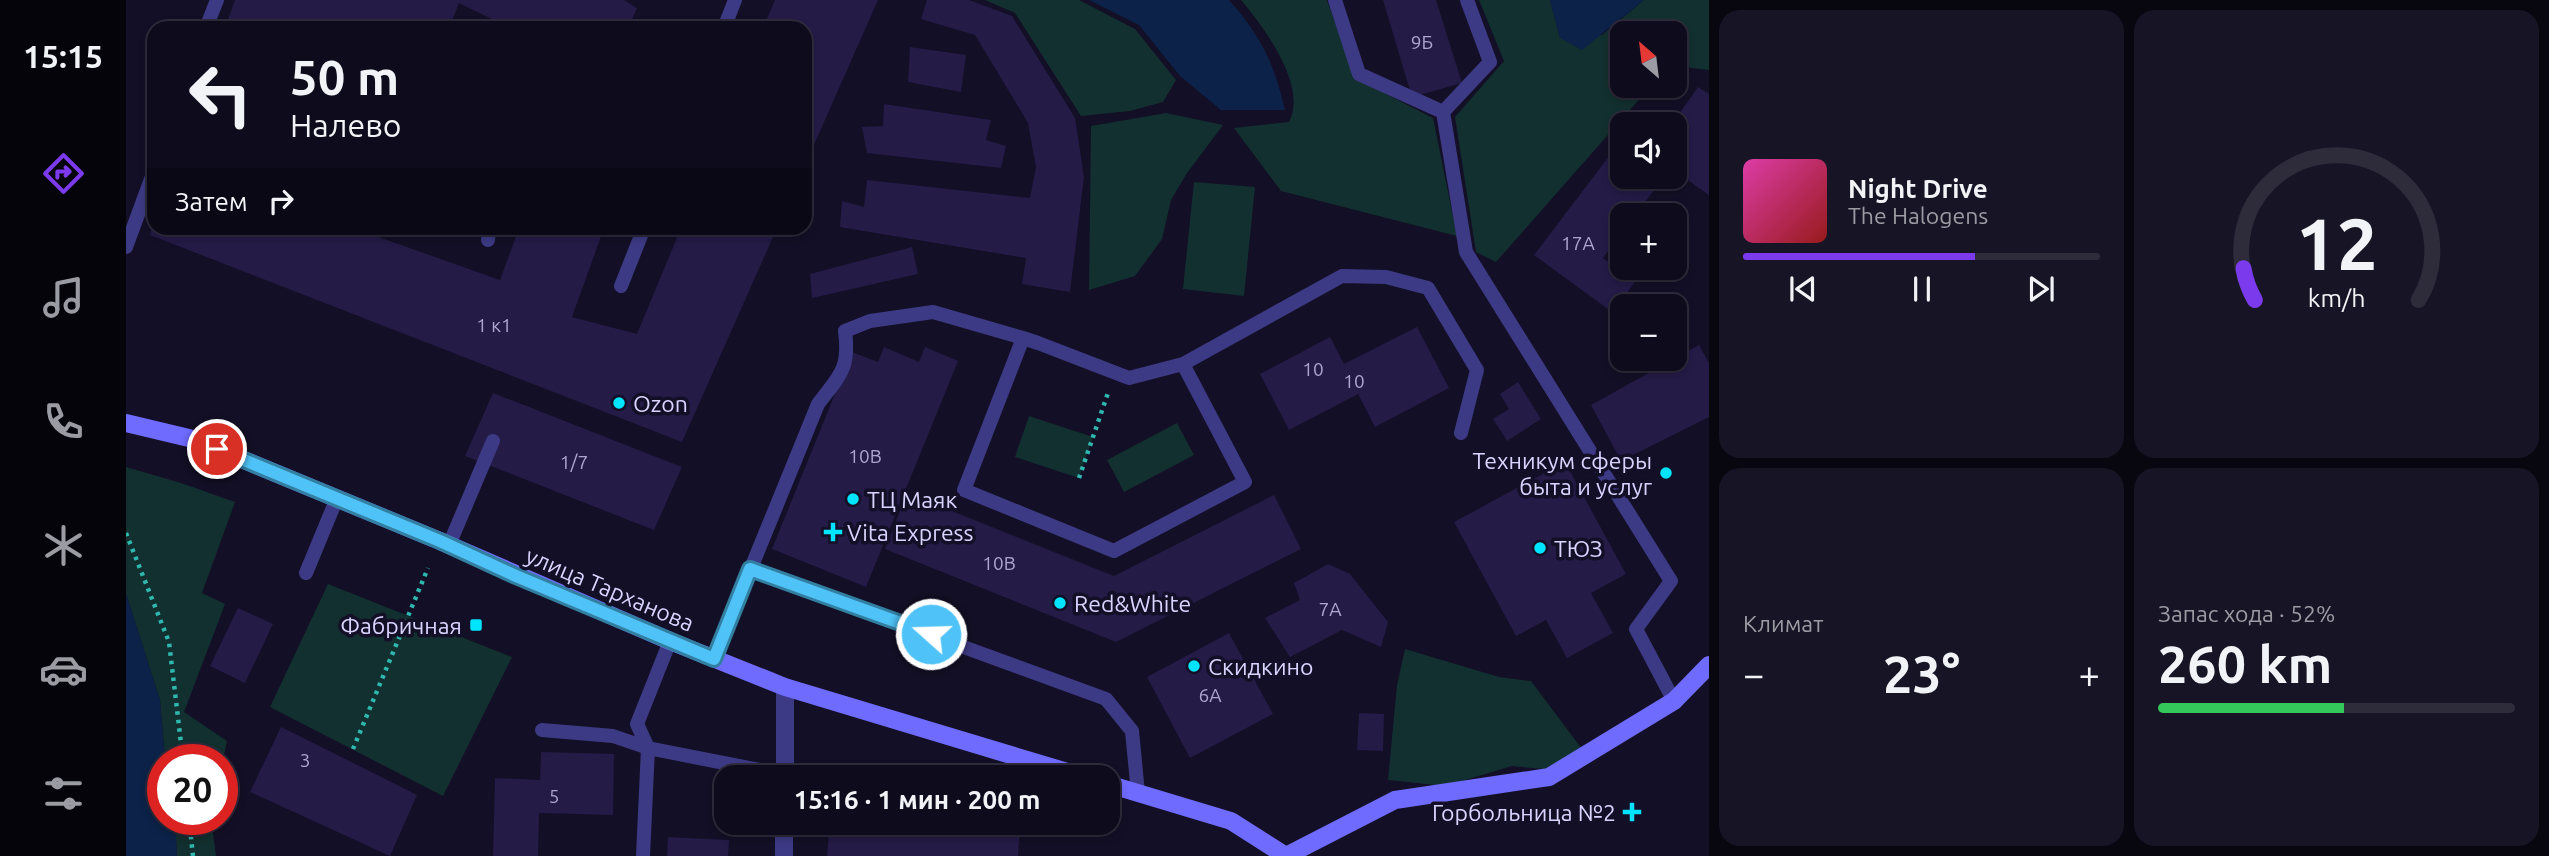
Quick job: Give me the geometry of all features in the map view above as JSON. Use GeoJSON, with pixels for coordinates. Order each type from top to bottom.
{"type":"FeatureCollection","features":[{"type":"Feature","properties":{"kind":"main road","name":"улица Тарханова"},"geometry":{"type":"LineString","coordinates":[[126,423],[192,439],[785,687],[1044,765]]}},
{"type":"Feature","properties":{"kind":"main road"},"geometry":{"type":"LineString","coordinates":[[1120,788],[1231,821],[1286,856],[1395,800],[1549,776],[1674,701],[1709,665]]}},
{"type":"Feature","properties":{"kind":"street"},"geometry":{"type":"LineString","coordinates":[[785,687],[785,765]]}},
{"type":"Feature","properties":{"kind":"street"},"geometry":{"type":"LineString","coordinates":[[784,835],[784,856]]}},
{"type":"Feature","properties":{"kind":"lane"},"geometry":{"type":"LineString","coordinates":[[209,21],[217,0]]}},
{"type":"Feature","properties":{"kind":"lane"},"geometry":{"type":"LineString","coordinates":[[727,21],[735,0]]}},
{"type":"Feature","properties":{"kind":"lane"},"geometry":{"type":"LineString","coordinates":[[1335,0],[1359,74],[1443,112]]}},
{"type":"Feature","properties":{"kind":"lane"},"geometry":{"type":"LineString","coordinates":[[1443,112],[1490,62],[1467,0]]}},
{"type":"Feature","properties":{"kind":"lane"},"geometry":{"type":"LineString","coordinates":[[1443,112],[1466,252],[1671,581],[1636,629],[1674,701]]}},
{"type":"Feature","properties":{"kind":"lane"},"geometry":{"type":"LineString","coordinates":[[126,247],[147,190]]}},
{"type":"Feature","properties":{"kind":"lane"},"geometry":{"type":"LineString","coordinates":[[621,286],[641,235]]}},
{"type":"Feature","properties":{"kind":"lane"},"geometry":{"type":"LineString","coordinates":[[714,659],[818,404],[845,369],[845,331],[870,321],[933,312],[1023,338],[1129,378],[1183,364],[1342,276],[1386,277],[1428,288],[1477,370],[1461,433]]}},
{"type":"Feature","properties":{"kind":"lane"},"geometry":{"type":"LineString","coordinates":[[1023,338],[964,490],[1114,551],[1245,482],[1183,364]]}},
{"type":"Feature","properties":{"kind":"lane"},"geometry":{"type":"LineString","coordinates":[[449,545],[493,441]]}},
{"type":"Feature","properties":{"kind":"lane"},"geometry":{"type":"LineString","coordinates":[[306,573],[337,498]]}},
{"type":"Feature","properties":{"kind":"lane"},"geometry":{"type":"LineString","coordinates":[[750,569],[1106,699],[1132,731],[1138,793]]}},
{"type":"Feature","properties":{"kind":"lane"},"geometry":{"type":"LineString","coordinates":[[643,856],[648,748],[637,723],[670,641]]}},
{"type":"Feature","properties":{"kind":"lane"},"geometry":{"type":"LineString","coordinates":[[542,730],[613,736],[648,748],[731,765]]}},
{"type":"Feature","properties":{"kind":"path"},"geometry":{"type":"LineString","coordinates":[[1079,478],[1116,373]]}},
{"type":"Feature","properties":{"kind":"path"},"geometry":{"type":"LineString","coordinates":[[126,533],[170,642],[181,744]]}},
{"type":"Feature","properties":{"kind":"path"},"geometry":{"type":"LineString","coordinates":[[353,749],[428,568]]}},
{"type":"Feature","properties":{"kind":"path"},"geometry":{"type":"LineString","coordinates":[[191,835],[193,856]]}},
{"type":"Feature","properties":{"kind":"green space"},"geometry":{"type":"Polygon","coordinates":[[[985,0],[1079,0],[1135,29],[1176,80],[1163,102],[1130,111],[1081,116],[1015,13],[985,0]]]}},
{"type":"Feature","properties":{"kind":"green space"},"geometry":{"type":"Polygon","coordinates":[[[1241,0],[1327,0],[1355,78],[1433,118],[1457,236],[1281,191],[1234,128],[1289,122],[1293,108],[1293,92],[1281,58],[1261,25],[1241,0]]]}},
{"type":"Feature","properties":{"kind":"green space"},"geometry":{"type":"Polygon","coordinates":[[[1479,0],[1550,0],[1560,38],[1602,35],[1610,28],[1610,98],[1640,98],[1628,112],[1610,112],[1610,133],[1496,262],[1476,252],[1455,117],[1504,61],[1479,0]]]}},
{"type":"Feature","properties":{"kind":"green space"},"geometry":{"type":"Polygon","coordinates":[[[1644,0],[1709,0],[1709,70],[1687,67],[1687,21],[1619,21],[1644,0]]]}},
{"type":"Feature","properties":{"kind":"green space"},"geometry":{"type":"Polygon","coordinates":[[[1166,113],[1223,125],[1187,173],[1171,200],[1162,239],[1135,276],[1089,290],[1091,126],[1166,113]]]}},
{"type":"Feature","properties":{"kind":"green space"},"geometry":{"type":"Polygon","coordinates":[[[1194,182],[1255,187],[1244,296],[1183,289],[1194,182]]]}},
{"type":"Feature","properties":{"kind":"green space"},"geometry":{"type":"Polygon","coordinates":[[[1029,416],[1093,437],[1079,478],[1015,457],[1029,416]]]}},
{"type":"Feature","properties":{"kind":"green space"},"geometry":{"type":"Polygon","coordinates":[[[1177,423],[1194,455],[1124,492],[1107,460],[1177,423]]]}},
{"type":"Feature","properties":{"kind":"green space"},"geometry":{"type":"Polygon","coordinates":[[[126,467],[235,502],[202,593],[225,604],[184,712],[227,741],[226,744],[164,744],[160,700],[126,594],[126,467]]]}},
{"type":"Feature","properties":{"kind":"green space"},"geometry":{"type":"Polygon","coordinates":[[[328,584],[512,657],[443,796],[270,707],[328,584]]]}},
{"type":"Feature","properties":{"kind":"green space"},"geometry":{"type":"Polygon","coordinates":[[[1405,649],[1499,677],[1531,681],[1582,749],[1544,769],[1512,766],[1445,786],[1388,780],[1397,685],[1405,649]]]}},
{"type":"Feature","properties":{"kind":"green space"},"geometry":{"type":"Polygon","coordinates":[[[176,835],[213,835],[216,856],[177,856],[176,835]]]}},
{"type":"Feature","properties":{"kind":"water"},"geometry":{"type":"Polygon","coordinates":[[[1089,0],[1229,0],[1250,26],[1265,51],[1285,110],[1221,110],[1180,76],[1139,25],[1089,0]]]}},
{"type":"Feature","properties":{"kind":"water"},"geometry":{"type":"Polygon","coordinates":[[[1550,0],[1644,0],[1618,21],[1610,21],[1610,27],[1582,50],[1560,38],[1550,0]]]}},
{"type":"Feature","properties":{"kind":"water"},"geometry":{"type":"Polygon","coordinates":[[[126,594],[160,700],[164,744],[147,744],[147,835],[176,835],[177,856],[126,856],[126,594]]]}},
{"type":"Feature","properties":{"kind":"building"},"geometry":{"type":"Polygon","coordinates":[[[235,0],[624,0],[637,8],[631,21],[496,21],[459,3],[452,21],[228,21],[235,0]]]}},
{"type":"Feature","properties":{"kind":"building"},"geometry":{"type":"Polygon","coordinates":[[[775,0],[878,0],[812,149],[812,21],[766,21],[775,0]]]}},
{"type":"Feature","properties":{"kind":"building"},"geometry":{"type":"Polygon","coordinates":[[[927,0],[969,0],[1012,16],[1075,118],[1084,177],[1070,292],[1022,284],[1026,258],[840,227],[842,201],[864,207],[867,180],[1030,198],[1036,167],[1028,123],[975,35],[921,19],[927,0]]]}},
{"type":"Feature","properties":{"kind":"building"},"geometry":{"type":"Polygon","coordinates":[[[1383,0],[1436,0],[1462,83],[1412,97],[1383,0]]]}},
{"type":"Feature","properties":{"kind":"building"},"geometry":{"type":"Polygon","coordinates":[[[910,47],[966,55],[961,92],[908,82],[910,47]]]}},
{"type":"Feature","properties":{"kind":"building"},"geometry":{"type":"Polygon","coordinates":[[[1698,87],[1709,94],[1709,195],[1687,179],[1687,112],[1680,112],[1698,87]]]}},
{"type":"Feature","properties":{"kind":"building"},"geometry":{"type":"Polygon","coordinates":[[[884,104],[991,120],[986,140],[1006,146],[1001,168],[867,153],[862,127],[883,126],[884,104]]]}},
{"type":"Feature","properties":{"kind":"building"},"geometry":{"type":"Polygon","coordinates":[[[1610,155],[1610,189],[1655,189],[1644,203],[1610,203],[1610,248],[1603,258],[1610,263],[1610,280],[1635,282],[1626,294],[1610,294],[1610,311],[1534,255],[1610,155]]]}},
{"type":"Feature","properties":{"kind":"building"},"geometry":{"type":"Polygon","coordinates":[[[150,235],[373,235],[500,280],[516,235],[601,235],[572,317],[637,334],[678,235],[774,235],[682,442],[150,235]]]}},
{"type":"Feature","properties":{"kind":"building"},"geometry":{"type":"Polygon","coordinates":[[[912,247],[918,274],[812,298],[810,274],[912,247]]]}},
{"type":"Feature","properties":{"kind":"building"},"geometry":{"type":"Polygon","coordinates":[[[1417,327],[1449,388],[1375,427],[1358,394],[1289,430],[1260,374],[1330,337],[1344,364],[1417,327]]]}},
{"type":"Feature","properties":{"kind":"building"},"geometry":{"type":"Polygon","coordinates":[[[1699,345],[1709,363],[1709,417],[1621,461],[1591,405],[1652,371],[1687,371],[1687,352],[1699,345]]]}},
{"type":"Feature","properties":{"kind":"building"},"geometry":{"type":"Polygon","coordinates":[[[884,347],[919,362],[925,347],[958,361],[866,587],[772,549],[852,352],[878,362],[884,347]]]}},
{"type":"Feature","properties":{"kind":"building"},"geometry":{"type":"Polygon","coordinates":[[[1518,382],[1541,419],[1507,441],[1493,419],[1509,409],[1500,394],[1518,382]]]}},
{"type":"Feature","properties":{"kind":"building"},"geometry":{"type":"Polygon","coordinates":[[[493,393],[682,467],[654,530],[465,456],[493,393]]]}},
{"type":"Feature","properties":{"kind":"building","name":"ТЮЗ"},"geometry":{"type":"Polygon","coordinates":[[[1565,462],[1626,574],[1591,593],[1613,633],[1567,658],[1546,620],[1516,636],[1454,522],[1565,462]]]}},
{"type":"Feature","properties":{"kind":"building"},"geometry":{"type":"Polygon","coordinates":[[[907,493],[1114,576],[1274,495],[1301,549],[1116,642],[885,549],[907,493]]]}},
{"type":"Feature","properties":{"kind":"building"},"geometry":{"type":"Polygon","coordinates":[[[1328,564],[1350,574],[1388,622],[1381,647],[1342,630],[1290,657],[1265,618],[1300,600],[1294,583],[1328,564]]]}},
{"type":"Feature","properties":{"kind":"building"},"geometry":{"type":"Polygon","coordinates":[[[238,608],[273,624],[245,683],[210,666],[238,608]]]}},
{"type":"Feature","properties":{"kind":"building"},"geometry":{"type":"Polygon","coordinates":[[[1229,633],[1273,714],[1190,758],[1147,677],[1229,633]]]}},
{"type":"Feature","properties":{"kind":"building"},"geometry":{"type":"Polygon","coordinates":[[[1359,713],[1384,714],[1383,751],[1357,750],[1359,713]]]}},
{"type":"Feature","properties":{"kind":"building"},"geometry":{"type":"Polygon","coordinates":[[[281,727],[417,795],[390,856],[250,792],[281,727]]]}},
{"type":"Feature","properties":{"kind":"building"},"geometry":{"type":"Polygon","coordinates":[[[541,752],[614,754],[613,815],[539,813],[538,856],[493,856],[495,778],[540,780],[541,752]]]}},
{"type":"Feature","properties":{"kind":"building"},"geometry":{"type":"Polygon","coordinates":[[[829,835],[1019,835],[1018,856],[827,856],[829,835]]]}},
{"type":"Feature","properties":{"kind":"building"},"geometry":{"type":"Polygon","coordinates":[[[668,837],[729,840],[728,856],[667,856],[668,837]]]}},
{"type":"Feature","properties":{"kind":"place","name":"Ozon"},"geometry":{"type":"Point","coordinates":[619,403]}},
{"type":"Feature","properties":{"kind":"place","name":"Техникум сферы быта и услуг"},"geometry":{"type":"Point","coordinates":[1666,473]}},
{"type":"Feature","properties":{"kind":"place","name":"ТЦ Маяк"},"geometry":{"type":"Point","coordinates":[853,499]}},
{"type":"Feature","properties":{"kind":"place","name":"Vita Express"},"geometry":{"type":"Point","coordinates":[833,532]}},
{"type":"Feature","properties":{"kind":"place","name":"ТЮЗ"},"geometry":{"type":"Point","coordinates":[1540,548]}},
{"type":"Feature","properties":{"kind":"place","name":"Red&White"},"geometry":{"type":"Point","coordinates":[1060,603]}},
{"type":"Feature","properties":{"kind":"place","name":"Фабричная"},"geometry":{"type":"Point","coordinates":[476,625]}},
{"type":"Feature","properties":{"kind":"place","name":"Скидкино"},"geometry":{"type":"Point","coordinates":[1194,666]}},
{"type":"Feature","properties":{"kind":"place","name":"Горбольница №2"},"geometry":{"type":"Point","coordinates":[1632,812]}},
{"type":"Feature","properties":{"kind":"route"},"geometry":{"type":"LineString","coordinates":[[217,449],[714,659],[750,569],[931,634]]}}]}
